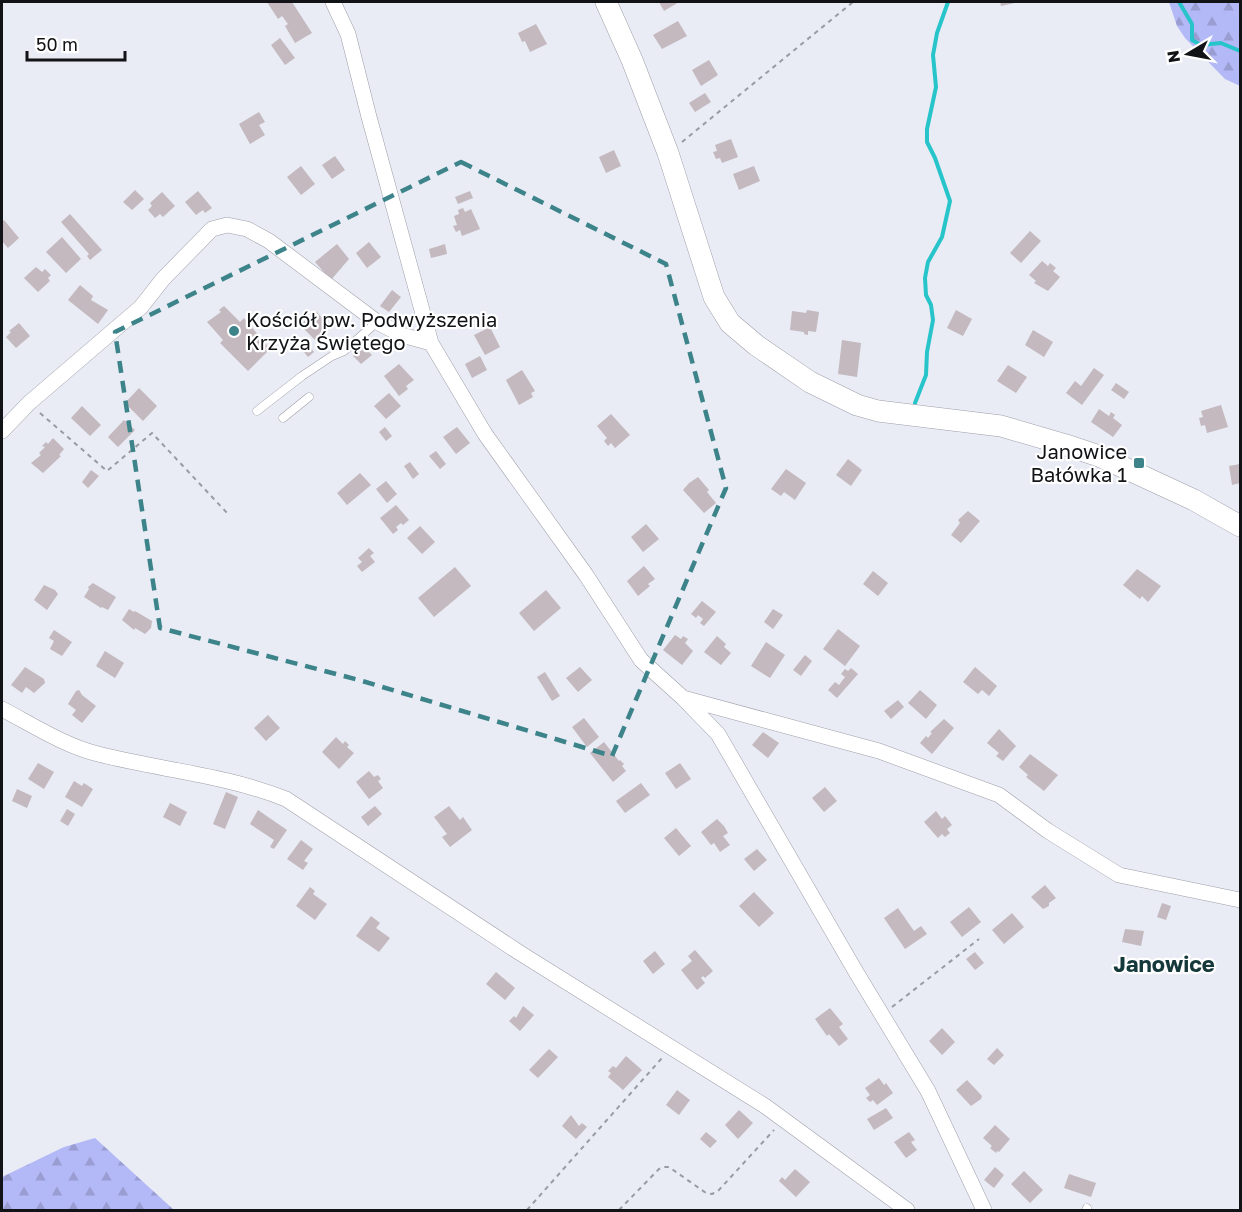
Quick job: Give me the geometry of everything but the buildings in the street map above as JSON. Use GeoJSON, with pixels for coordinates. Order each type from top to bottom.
{"type":"FeatureCollection","features":[{"type":"Feature","properties":{"kind":"street"},"geometry":{"type":"LineString","coordinates":[[333,2],[348,34],[431,343],[485,434],[586,575],[641,660],[718,734],[928,1091],[984,1210]]}},
{"type":"Feature","properties":{"kind":"street"},"geometry":{"type":"LineString","coordinates":[[606,2],[632,60],[668,153],[708,281],[730,323],[756,345],[789,369],[839,398],[856,405],[878,411],[1000,426],[1099,456],[1194,500],[1240,526]]}},
{"type":"Feature","properties":{"kind":"street"},"geometry":{"type":"LineString","coordinates":[[2,431],[29,403],[141,307],[163,279],[212,230],[227,225],[247,229],[269,241],[377,322],[402,335],[431,343]]}},
{"type":"Feature","properties":{"kind":"street"},"geometry":{"type":"LineString","coordinates":[[683,698],[879,751],[999,795],[1048,831],[1119,875],[1240,900]]}},
{"type":"Feature","properties":{"kind":"street"},"geometry":{"type":"LineString","coordinates":[[2,709],[30,725],[95,753],[255,786],[286,799],[511,947],[785,1119],[907,1210]]}},
{"type":"Feature","properties":{"kind":"lane"},"geometry":{"type":"LineString","coordinates":[[257,411],[302,376],[332,356],[344,351],[377,322]]}},
{"type":"Feature","properties":{"kind":"lane"},"geometry":{"type":"LineString","coordinates":[[283,418],[309,396]]}},
{"type":"Feature","properties":{"kind":"path"},"geometry":{"type":"LineString","coordinates":[[668,153],[853,2]]}},
{"type":"Feature","properties":{"kind":"path"},"geometry":{"type":"LineString","coordinates":[[29,403],[106,471],[152,433],[229,515]]}},
{"type":"Feature","properties":{"kind":"path"},"geometry":{"type":"LineString","coordinates":[[882,1015],[979,939]]}},
{"type":"Feature","properties":{"kind":"path"},"geometry":{"type":"LineString","coordinates":[[526,1210],[672,1047]]}},
{"type":"Feature","properties":{"kind":"path"},"geometry":{"type":"LineString","coordinates":[[619,1210],[659,1169],[664,1167],[669,1167],[706,1193],[712,1194],[718,1191],[785,1119]]}},
{"type":"Feature","properties":{"kind":"highlighted area"},"geometry":{"type":"Polygon","coordinates":[[[461,162],[666,264],[726,488],[612,756],[359,680],[160,628],[115,332],[461,162]]]}},
{"type":"Feature","properties":{"kind":"green space"},"geometry":{"type":"Polygon","coordinates":[[[1169,2],[1240,2],[1240,86],[1225,79],[1185,38],[1177,26],[1169,2]]]}},
{"type":"Feature","properties":{"kind":"green space"},"geometry":{"type":"Polygon","coordinates":[[[95,1138],[174,1210],[2,1210],[2,1177],[64,1147],[95,1138]]]}},
{"type":"Feature","properties":{"kind":"waterway"},"geometry":{"type":"LineString","coordinates":[[915,403],[926,375],[927,352],[933,320],[931,305],[926,295],[925,278],[928,262],[942,237],[950,201],[927,142],[927,129],[936,87],[933,55],[937,33],[948,2]]}},
{"type":"Feature","properties":{"kind":"waterway"},"geometry":{"type":"LineString","coordinates":[[1179,2],[1192,24],[1192,40],[1201,45],[1221,43],[1240,51]]}},
{"type":"Feature","properties":{"kind":"place","name":"Kościół pw. Podwyższenia Krzyża Świętego"},"geometry":{"type":"Point","coordinates":[234,331]}},
{"type":"Feature","properties":{"kind":"place","name":"Janowice Bałówka 1"},"geometry":{"type":"Point","coordinates":[1139,463]}},
{"type":"Feature","properties":{"kind":"district","name":"Janowice"},"geometry":{"type":"Point","coordinates":[1164,964]}}]}
